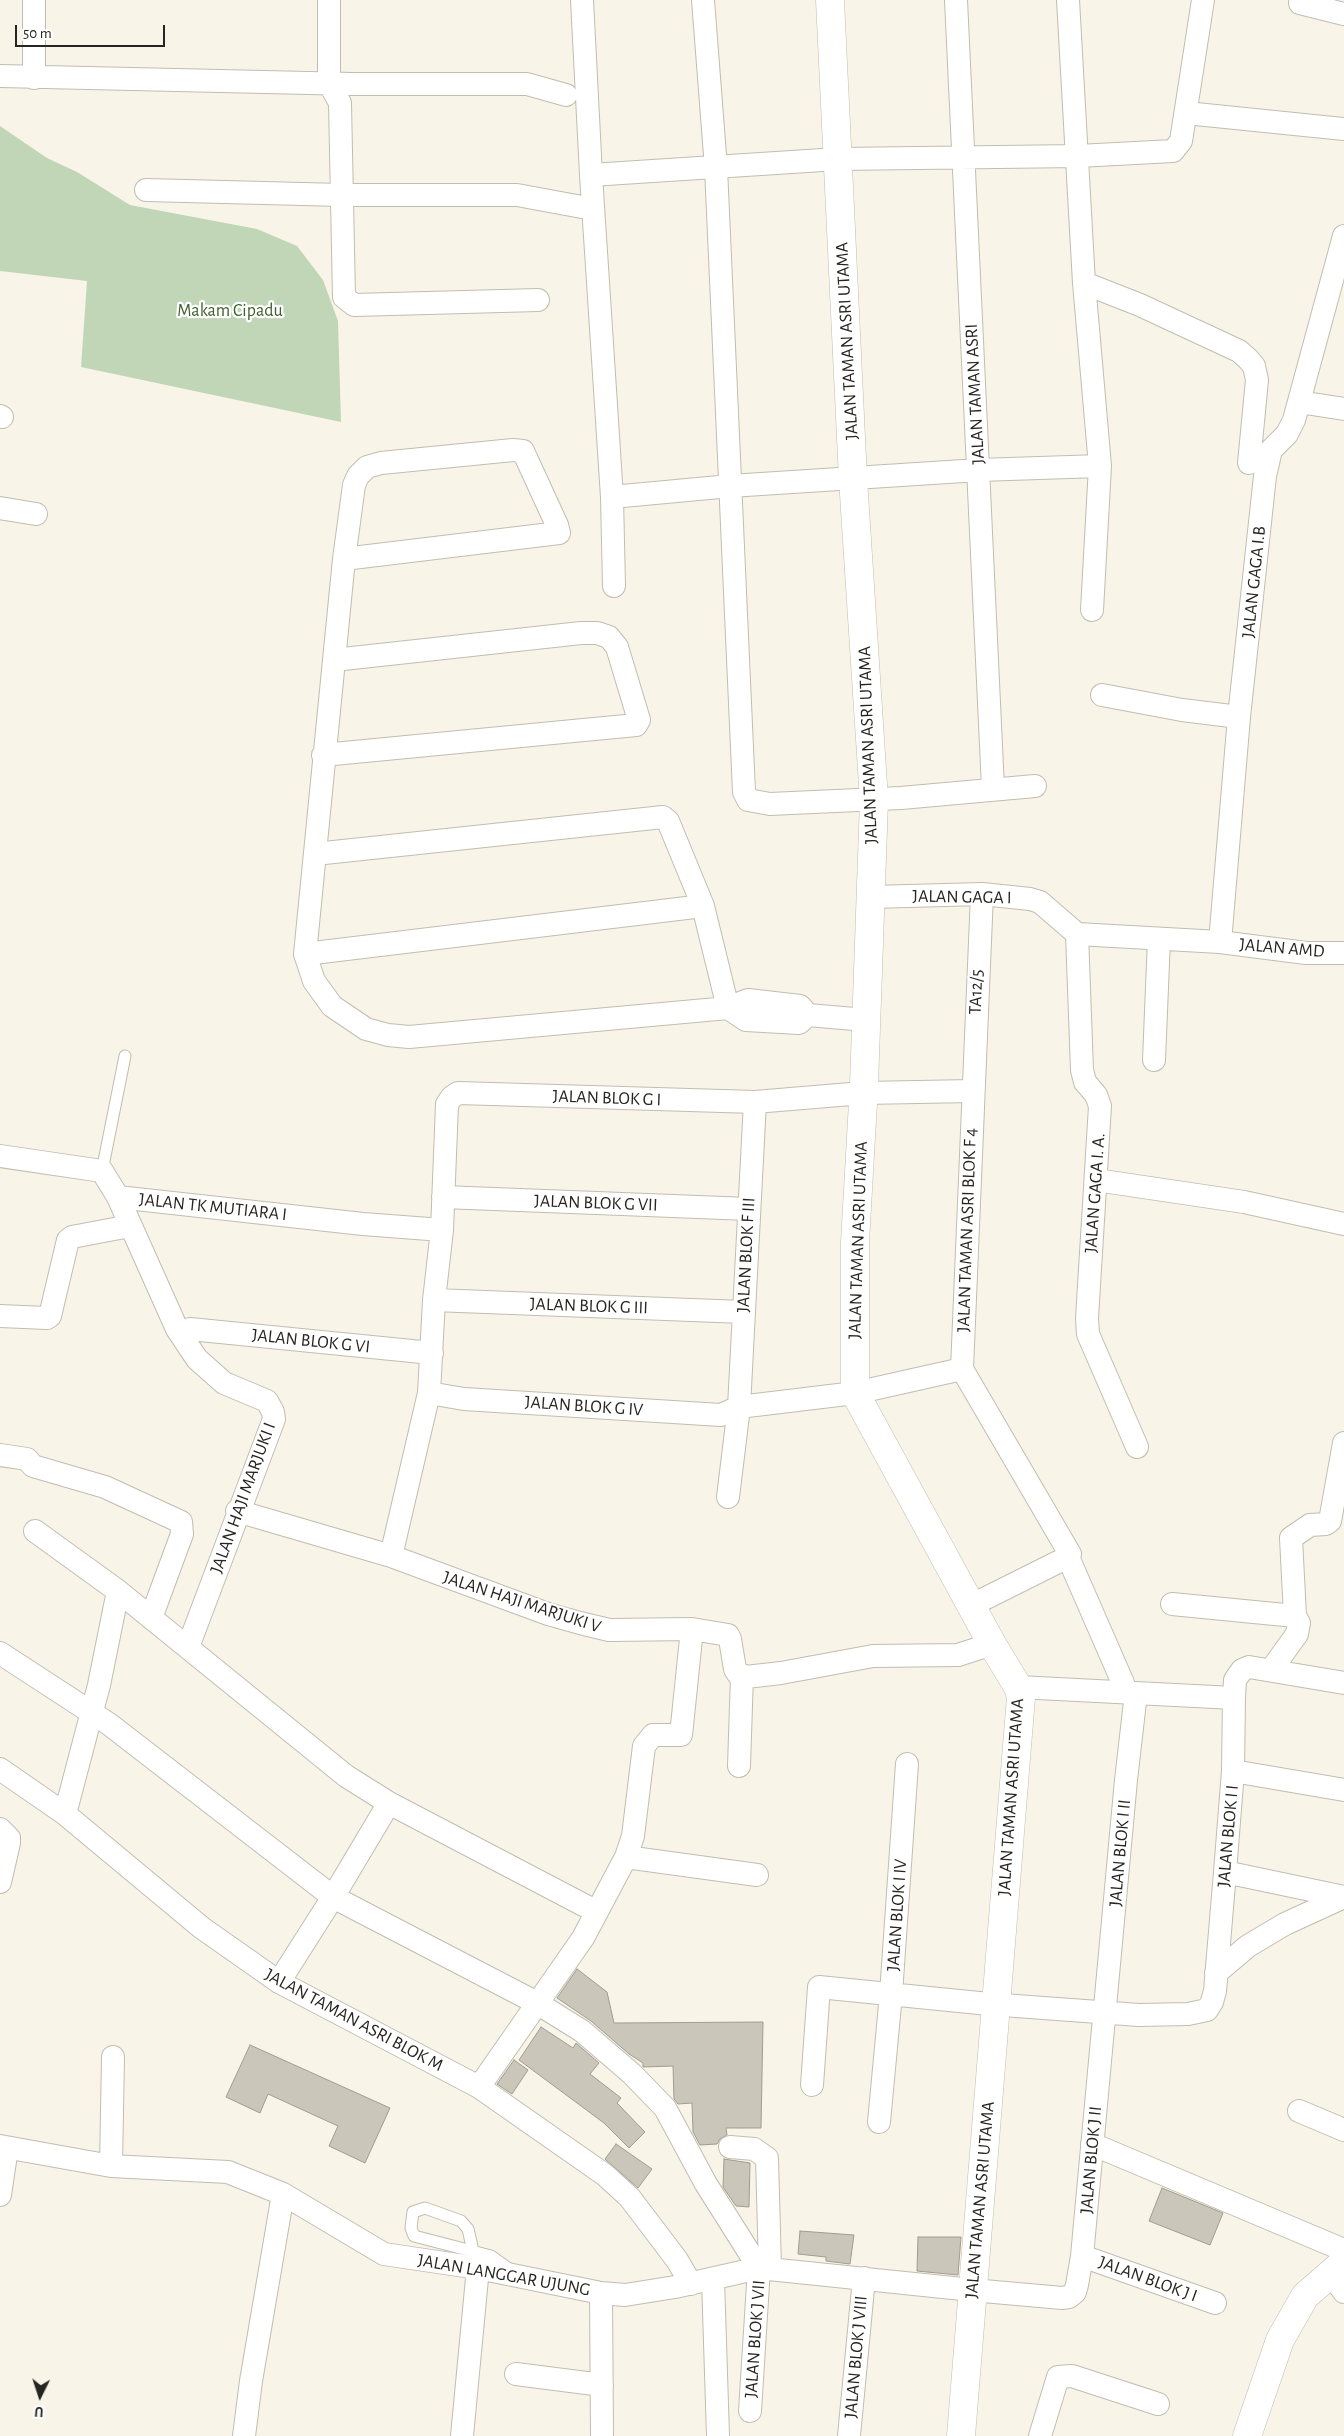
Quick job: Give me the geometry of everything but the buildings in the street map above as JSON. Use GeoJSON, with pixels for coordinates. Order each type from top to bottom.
{"type":"FeatureCollection","features":[{"type":"Feature","properties":{"kind":"street"},"geometry":{"type":"LineString","coordinates":[[34,0],[34,78]]}},
{"type":"Feature","properties":{"kind":"street"},"geometry":{"type":"LineString","coordinates":[[329,0],[329,83],[340,102],[344,297],[354,305],[538,300]]}},
{"type":"Feature","properties":{"kind":"street"},"geometry":{"type":"LineString","coordinates":[[582,0],[591,175],[612,497],[614,586]]}},
{"type":"Feature","properties":{"kind":"street"},"geometry":{"type":"LineString","coordinates":[[703,0],[716,168],[744,792],[748,800],[770,804],[874,800],[993,788],[1035,786]]}},
{"type":"Feature","properties":{"kind":"street","name":"JALAN TAMAN ASRI UTAMA"},"geometry":{"type":"LineString","coordinates":[[830,0],[853,479],[874,800],[863,1086],[846,1394],[972,1605],[992,1644],[1018,1687],[1021,1697],[961,2436]]}},
{"type":"Feature","properties":{"kind":"street","name":"JALAN TAMAN ASRI"},"geometry":{"type":"LineString","coordinates":[[956,0],[993,788]]}},
{"type":"Feature","properties":{"kind":"street"},"geometry":{"type":"LineString","coordinates":[[1068,0],[1084,283],[1100,466],[1092,610]]}},
{"type":"Feature","properties":{"kind":"street"},"geometry":{"type":"LineString","coordinates":[[591,175],[838,159],[962,159],[1173,151],[1181,141],[1202,0]]}},
{"type":"Feature","properties":{"kind":"street"},"geometry":{"type":"LineString","coordinates":[[1300,3],[1344,14]]}},
{"type":"Feature","properties":{"kind":"street"},"geometry":{"type":"LineString","coordinates":[[0,76],[329,83],[526,84],[566,95]]}},
{"type":"Feature","properties":{"kind":"street"},"geometry":{"type":"LineString","coordinates":[[1186,114],[1344,129]]}},
{"type":"Feature","properties":{"kind":"street"},"geometry":{"type":"LineString","coordinates":[[146,190],[342,195],[517,194],[582,207]]}},
{"type":"Feature","properties":{"kind":"street","name":"JALAN GAGA I.B"},"geometry":{"type":"LineString","coordinates":[[1220,942],[1240,717],[1265,476],[1271,450],[1287,434],[1299,402],[1343,247]]}},
{"type":"Feature","properties":{"kind":"street"},"geometry":{"type":"LineString","coordinates":[[1084,283],[1140,305],[1239,351],[1248,359],[1254,366],[1257,380],[1249,463]]}},
{"type":"Feature","properties":{"kind":"street"},"geometry":{"type":"LineString","coordinates":[[1299,402],[1344,409]]}},
{"type":"Feature","properties":{"kind":"street"},"geometry":{"type":"LineString","coordinates":[[344,559],[559,534],[557,525],[523,451],[513,450],[381,463],[367,467],[358,476],[354,485],[344,559],[323,755],[305,954],[314,982],[332,1006],[354,1022],[388,1036],[409,1037],[728,1008],[746,1020],[799,1023],[808,1015],[866,1020]]}},
{"type":"Feature","properties":{"kind":"street"},"geometry":{"type":"LineString","coordinates":[[612,497],[730,486],[979,470],[1100,466]]}},
{"type":"Feature","properties":{"kind":"street"},"geometry":{"type":"LineString","coordinates":[[0,508],[36,514]]}},
{"type":"Feature","properties":{"kind":"street"},"geometry":{"type":"LineString","coordinates":[[323,755],[636,725],[639,720],[618,647],[609,637],[597,633],[580,633],[334,660]]}},
{"type":"Feature","properties":{"kind":"street"},"geometry":{"type":"LineString","coordinates":[[1102,695],[1182,710],[1240,717]]}},
{"type":"Feature","properties":{"kind":"street"},"geometry":{"type":"LineString","coordinates":[[315,854],[663,817],[668,821],[703,906],[728,1008]]}},
{"type":"Feature","properties":{"kind":"street","name":"JALAN GAGA I"},"geometry":{"type":"LineString","coordinates":[[871,897],[982,894],[1040,902],[1077,934]]}},
{"type":"Feature","properties":{"kind":"street","name":"TA12/5"},"geometry":{"type":"LineString","coordinates":[[972,1091],[982,894]]}},
{"type":"Feature","properties":{"kind":"street"},"geometry":{"type":"LineString","coordinates":[[305,954],[703,906]]}},
{"type":"Feature","properties":{"kind":"street"},"geometry":{"type":"LineString","coordinates":[[1077,934],[1220,942]]}},
{"type":"Feature","properties":{"kind":"street","name":"JALAN GAGA I. A."},"geometry":{"type":"LineString","coordinates":[[1077,934],[1082,1070],[1085,1082],[1096,1095],[1100,1106],[1087,1318],[1088,1334],[1136,1447]]}},
{"type":"Feature","properties":{"kind":"street"},"geometry":{"type":"LineString","coordinates":[[1154,1060],[1159,939]]}},
{"type":"Feature","properties":{"kind":"street","name":"JALAN AMD"},"geometry":{"type":"LineString","coordinates":[[1220,942],[1306,953],[1344,953]]}},
{"type":"Feature","properties":{"kind":"street","name":"JALAN BLOK G I"},"geometry":{"type":"LineString","coordinates":[[443,1197],[447,1104],[458,1093],[755,1102],[863,1086],[972,1091]]}},
{"type":"Feature","properties":{"kind":"street","name":"JALAN TAMAN ASRI BLOK F 4"},"geometry":{"type":"LineString","coordinates":[[962,1369],[972,1091]]}},
{"type":"Feature","properties":{"kind":"street","name":"JALAN BLOK F III"},"geometry":{"type":"LineString","coordinates":[[728,1497],[739,1407],[755,1102]]}},
{"type":"Feature","properties":{"kind":"street"},"geometry":{"type":"LineString","coordinates":[[0,1156],[102,1170]]}},
{"type":"Feature","properties":{"kind":"street","name":"JALAN TK MUTIARA I"},"geometry":{"type":"LineString","coordinates":[[102,1170],[118,1196],[363,1224],[442,1230]]}},
{"type":"Feature","properties":{"kind":"street"},"geometry":{"type":"LineString","coordinates":[[1096,1180],[1244,1202],[1344,1224]]}},
{"type":"Feature","properties":{"kind":"street","name":"JALAN HAJI MARJUKI I"},"geometry":{"type":"LineString","coordinates":[[118,1196],[177,1329],[197,1359],[224,1383],[267,1401],[273,1412],[274,1419],[237,1511],[188,1647]]}},
{"type":"Feature","properties":{"kind":"street"},"geometry":{"type":"LineString","coordinates":[[391,1556],[429,1392],[434,1300],[442,1230],[443,1197]]}},
{"type":"Feature","properties":{"kind":"street","name":"JALAN BLOK G VII"},"geometry":{"type":"LineString","coordinates":[[443,1197],[749,1209]]}},
{"type":"Feature","properties":{"kind":"street"},"geometry":{"type":"LineString","coordinates":[[0,1316],[46,1318],[50,1316],[68,1240],[72,1237],[130,1226]]}},
{"type":"Feature","properties":{"kind":"street","name":"JALAN BLOK G III"},"geometry":{"type":"LineString","coordinates":[[434,1300],[743,1312]]}},
{"type":"Feature","properties":{"kind":"street","name":"JALAN BLOK G VI"},"geometry":{"type":"LineString","coordinates":[[190,1329],[432,1353]]}},
{"type":"Feature","properties":{"kind":"street","name":"JALAN BLOK G IV"},"geometry":{"type":"LineString","coordinates":[[429,1392],[464,1399],[721,1415],[739,1407],[846,1394],[962,1369]]}},
{"type":"Feature","properties":{"kind":"street","name":"JALAN BLOK I II"},"geometry":{"type":"LineString","coordinates":[[962,1369],[1069,1554],[1123,1683],[1129,1693],[1105,2012]]}},
{"type":"Feature","properties":{"kind":"street"},"geometry":{"type":"LineString","coordinates":[[1344,1443],[1330,1521],[1326,1524],[1310,1524],[1291,1538],[1295,1616],[1299,1623],[1297,1634],[1270,1670],[1344,1683]]}},
{"type":"Feature","properties":{"kind":"street"},"geometry":{"type":"LineString","coordinates":[[0,1455],[27,1459],[33,1466],[104,1487],[181,1522],[182,1534],[150,1618]]}},
{"type":"Feature","properties":{"kind":"street","name":"JALAN HAJI MARJUKI V"},"geometry":{"type":"LineString","coordinates":[[237,1511],[391,1556],[548,1614],[609,1630],[692,1629],[728,1635],[735,1669],[742,1675]]}},
{"type":"Feature","properties":{"kind":"street"},"geometry":{"type":"LineString","coordinates":[[35,1531],[118,1591],[346,1776],[389,1803],[597,1912]]}},
{"type":"Feature","properties":{"kind":"street"},"geometry":{"type":"LineString","coordinates":[[972,1605],[1069,1554]]}},
{"type":"Feature","properties":{"kind":"street"},"geometry":{"type":"LineString","coordinates":[[65,1814],[91,1713],[118,1591]]}},
{"type":"Feature","properties":{"kind":"street"},"geometry":{"type":"LineString","coordinates":[[1172,1604],[1295,1616]]}},
{"type":"Feature","properties":{"kind":"street"},"geometry":{"type":"LineString","coordinates":[[479,2087],[583,1938],[626,1856],[633,1836],[644,1746],[653,1735],[680,1735],[692,1629]]}},
{"type":"Feature","properties":{"kind":"street"},"geometry":{"type":"LineString","coordinates":[[739,1766],[742,1675],[780,1673],[873,1656],[958,1655],[992,1644]]}},
{"type":"Feature","properties":{"kind":"street"},"geometry":{"type":"LineString","coordinates":[[0,1653],[109,1724],[333,1897],[537,2003],[582,2031],[632,2074],[665,2108],[706,2184],[765,2268]]}},
{"type":"Feature","properties":{"kind":"street","name":"JALAN BLOK I I"},"geometry":{"type":"LineString","coordinates":[[1105,2012],[1188,2014],[1207,2010],[1212,2002],[1233,1771],[1235,1680],[1242,1670],[1249,1667],[1270,1670]]}},
{"type":"Feature","properties":{"kind":"street"},"geometry":{"type":"LineString","coordinates":[[1018,1687],[1234,1698]]}},
{"type":"Feature","properties":{"kind":"street","name":"JALAN BLOK I IV"},"geometry":{"type":"LineString","coordinates":[[812,2085],[819,1986],[891,1994],[908,1764]]}},
{"type":"Feature","properties":{"kind":"street","name":"JALAN TAMAN ASRI BLOK M"},"geometry":{"type":"LineString","coordinates":[[0,1769],[65,1814],[202,1928],[279,1982],[479,2087],[605,2175],[630,2198],[677,2260],[702,2282]]}},
{"type":"Feature","properties":{"kind":"street"},"geometry":{"type":"LineString","coordinates":[[1233,1771],[1344,1790]]}},
{"type":"Feature","properties":{"kind":"street"},"geometry":{"type":"LineString","coordinates":[[279,1982],[333,1897],[389,1803]]}},
{"type":"Feature","properties":{"kind":"street"},"geometry":{"type":"LineString","coordinates":[[0,1829],[9,1838],[9,1843],[0,1882]]}},
{"type":"Feature","properties":{"kind":"street"},"geometry":{"type":"LineString","coordinates":[[626,1856],[758,1875]]}},
{"type":"Feature","properties":{"kind":"street"},"geometry":{"type":"LineString","coordinates":[[1225,1872],[1344,1897]]}},
{"type":"Feature","properties":{"kind":"street"},"geometry":{"type":"LineString","coordinates":[[1216,1974],[1248,1946],[1270,1933],[1344,1897]]}},
{"type":"Feature","properties":{"kind":"street"},"geometry":{"type":"LineString","coordinates":[[879,2122],[891,1994],[1105,2012]]}},
{"type":"Feature","properties":{"kind":"street","name":"JALAN BLOK J II"},"geometry":{"type":"LineString","coordinates":[[1062,2298],[1074,2292],[1082,2256],[1105,2012]]}},
{"type":"Feature","properties":{"kind":"street"},"geometry":{"type":"LineString","coordinates":[[111,2166],[114,2057]]}},
{"type":"Feature","properties":{"kind":"street"},"geometry":{"type":"LineString","coordinates":[[1299,2111],[1344,2130]]}},
{"type":"Feature","properties":{"kind":"street"},"geometry":{"type":"LineString","coordinates":[[1092,2144],[1339,2248],[1341,2270],[1305,2296],[1280,2340],[1247,2436]]}},
{"type":"Feature","properties":{"kind":"street"},"geometry":{"type":"LineString","coordinates":[[0,2196],[4,2147]]}},
{"type":"Feature","properties":{"kind":"street","name":"JALAN LANGGAR UJUNG"},"geometry":{"type":"LineString","coordinates":[[4,2147],[111,2166],[228,2172],[274,2190],[384,2254],[476,2259],[516,2275],[601,2293],[625,2295],[702,2282],[765,2268],[1062,2298]]}},
{"type":"Feature","properties":{"kind":"street","name":"JALAN BLOK J VII"},"geometry":{"type":"LineString","coordinates":[[730,2147],[754,2149],[767,2158],[765,2268],[750,2411]]}},
{"type":"Feature","properties":{"kind":"street"},"geometry":{"type":"LineString","coordinates":[[244,2436],[274,2190]]}},
{"type":"Feature","properties":{"kind":"street","name":"JALAN BLOK J I"},"geometry":{"type":"LineString","coordinates":[[1082,2256],[1215,2303]]}},
{"type":"Feature","properties":{"kind":"street"},"geometry":{"type":"LineString","coordinates":[[462,2436],[476,2259]]}},
{"type":"Feature","properties":{"kind":"street","name":"JALAN BLOK J VIII"},"geometry":{"type":"LineString","coordinates":[[849,2436],[864,2278]]}},
{"type":"Feature","properties":{"kind":"street"},"geometry":{"type":"LineString","coordinates":[[702,2282],[718,2436]]}},
{"type":"Feature","properties":{"kind":"street"},"geometry":{"type":"LineString","coordinates":[[601,2293],[602,2436]]}},
{"type":"Feature","properties":{"kind":"street"},"geometry":{"type":"LineString","coordinates":[[516,2374],[602,2385]]}},
{"type":"Feature","properties":{"kind":"street"},"geometry":{"type":"LineString","coordinates":[[1040,2436],[1058,2377],[1072,2376],[1158,2404]]}},
{"type":"Feature","properties":{"kind":"lane"},"geometry":{"type":"LineString","coordinates":[[102,1170],[125,1056]]}},
{"type":"Feature","properties":{"kind":"lane"},"geometry":{"type":"LineString","coordinates":[[424,2208],[461,2221],[468,2229],[476,2259],[414,2236],[411,2228],[413,2212],[424,2208]]}},
{"type":"Feature","properties":{"kind":"green space","name":"Makam Cipadu"},"geometry":{"type":"Polygon","coordinates":[[[0,126],[47,158],[77,172],[130,205],[257,229],[297,246],[323,280],[338,321],[341,422],[81,367],[87,281],[0,271],[0,126]]]}}]}
